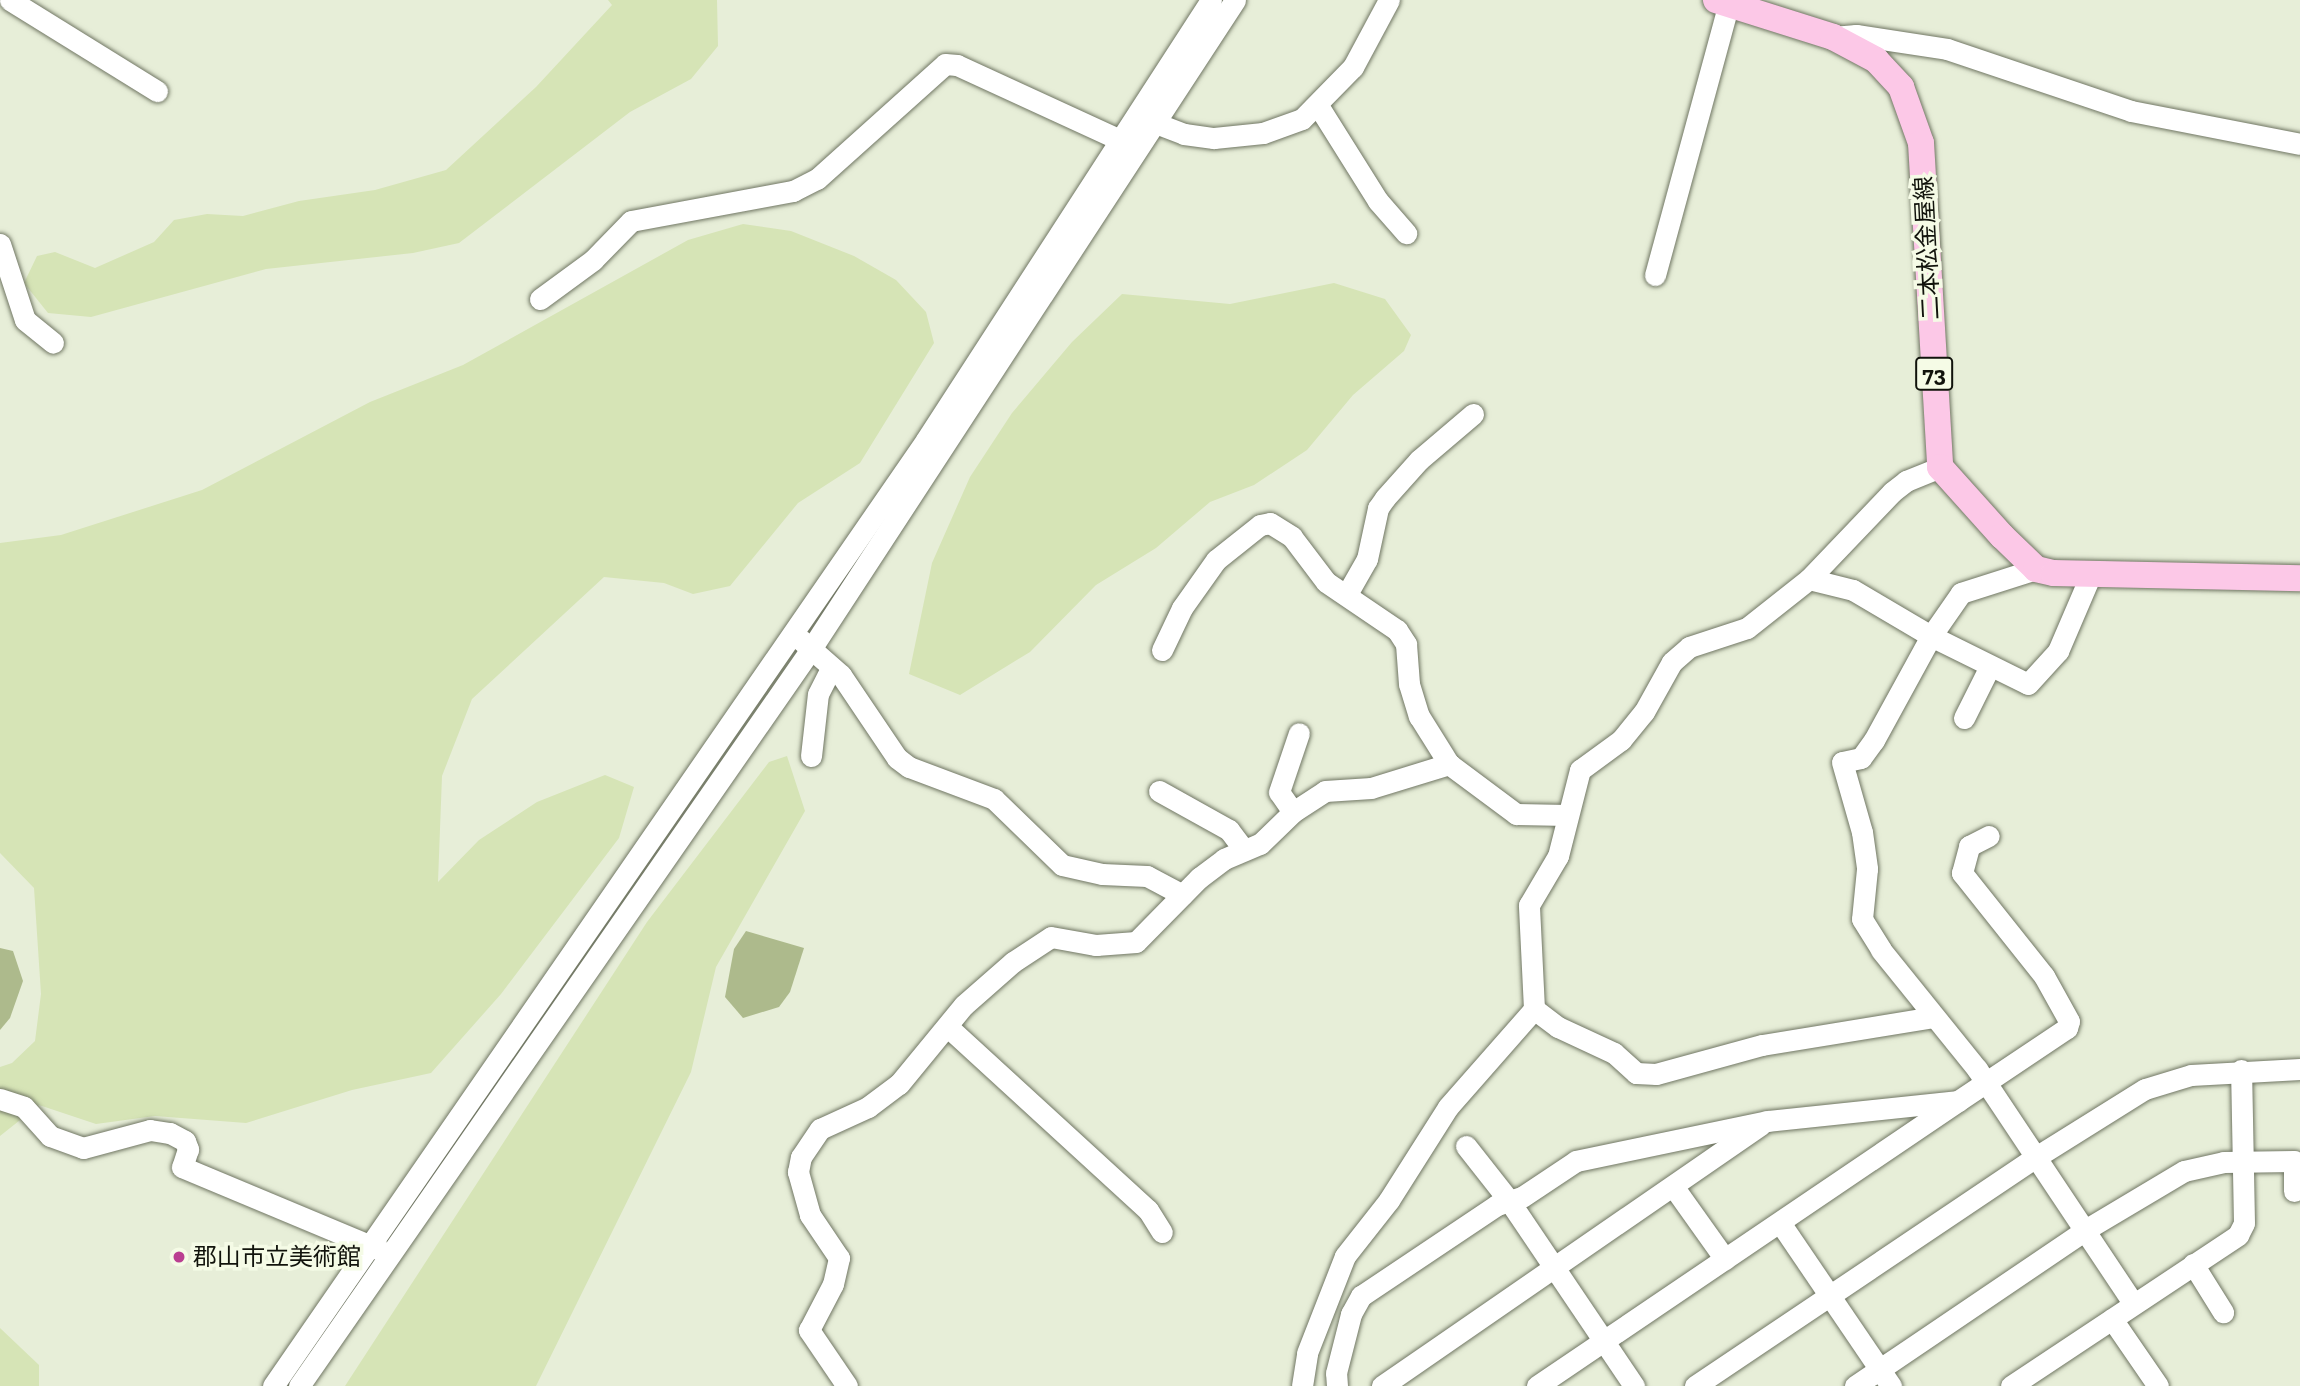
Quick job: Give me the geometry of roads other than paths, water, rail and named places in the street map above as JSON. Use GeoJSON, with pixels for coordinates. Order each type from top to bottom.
{"type":"FeatureCollection","features":[{"type":"Feature","properties":{"kind":"main road","name":"二本松金屋線"},"geometry":{"type":"LineString","coordinates":[[1723,1],[1833,37],[1876,60],[1901,88],[1921,143],[1940,467]]}},
{"type":"Feature","properties":{"kind":"main road"},"geometry":{"type":"LineString","coordinates":[[1940,467],[2036,569],[2091,574],[2300,578]]}},
{"type":"Feature","properties":{"kind":"street"},"geometry":{"type":"LineString","coordinates":[[10,0],[157,91]]}},
{"type":"Feature","properties":{"kind":"street"},"geometry":{"type":"LineString","coordinates":[[273,1386],[368,1245],[795,634],[1122,141],[1147,120],[1211,0]]}},
{"type":"Feature","properties":{"kind":"street"},"geometry":{"type":"LineString","coordinates":[[299,1386],[388,1253],[811,649],[1147,120],[1235,0]]}},
{"type":"Feature","properties":{"kind":"street"},"geometry":{"type":"LineString","coordinates":[[1147,120],[1196,137],[1229,137],[1263,133],[1302,119],[1318,107],[1353,67],[1389,0]]}},
{"type":"Feature","properties":{"kind":"street"},"geometry":{"type":"LineString","coordinates":[[1655,275],[1723,1]]}},
{"type":"Feature","properties":{"kind":"street"},"geometry":{"type":"LineString","coordinates":[[1833,37],[1856,35],[1947,50],[2131,111],[2300,145]]}},
{"type":"Feature","properties":{"kind":"street"},"geometry":{"type":"LineString","coordinates":[[540,299],[593,260],[631,221],[793,191],[817,180],[945,64],[957,65],[1122,141]]}},
{"type":"Feature","properties":{"kind":"street"},"geometry":{"type":"LineString","coordinates":[[1318,107],[1378,201],[1406,233]]}},
{"type":"Feature","properties":{"kind":"street"},"geometry":{"type":"LineString","coordinates":[[0,244],[25,320],[53,343]]}},
{"type":"Feature","properties":{"kind":"street"},"geometry":{"type":"LineString","coordinates":[[1347,594],[1367,559],[1378,508],[1419,460],[1473,414]]}},
{"type":"Feature","properties":{"kind":"street"},"geometry":{"type":"LineString","coordinates":[[1302,1386],[1307,1353],[1345,1256],[1389,1200],[1448,1107],[1534,1009],[1529,905],[1558,856],[1580,770],[1621,740],[1644,712],[1672,663],[1689,647],[1747,628],[1809,579],[1892,492],[1906,481],[1940,467]]}},
{"type":"Feature","properties":{"kind":"street"},"geometry":{"type":"LineString","coordinates":[[1162,650],[1182,608],[1216,561],[1260,525],[1281,528],[1326,582],[1377,613],[1406,644],[1409,684],[1419,716],[1449,764],[1516,814],[1567,815]]}},
{"type":"Feature","properties":{"kind":"street"},"geometry":{"type":"LineString","coordinates":[[2036,569],[1961,593],[1931,636],[1874,740],[1861,758],[1842,762],[1864,845],[1867,869],[1862,919],[1985,1084],[2133,1303]]}},
{"type":"Feature","properties":{"kind":"street"},"geometry":{"type":"LineString","coordinates":[[1809,579],[1853,590],[1931,636],[2028,684],[2058,650],[2091,574]]}},
{"type":"Feature","properties":{"kind":"street"},"geometry":{"type":"LineString","coordinates":[[795,634],[832,667],[872,716],[897,758],[909,767],[994,799],[1062,865],[1101,874],[1147,876],[1182,895]]}},
{"type":"Feature","properties":{"kind":"street"},"geometry":{"type":"LineString","coordinates":[[1964,718],[1990,666]]}},
{"type":"Feature","properties":{"kind":"street"},"geometry":{"type":"LineString","coordinates":[[811,756],[818,694],[832,667]]}},
{"type":"Feature","properties":{"kind":"street"},"geometry":{"type":"LineString","coordinates":[[1293,812],[1279,792],[1298,733]]}},
{"type":"Feature","properties":{"kind":"street"},"geometry":{"type":"LineString","coordinates":[[847,1386],[809,1329],[833,1284],[839,1258],[810,1215],[798,1172],[801,1157],[820,1129],[868,1107],[899,1084],[980,989],[1051,937],[1096,945],[1136,942],[1182,895],[1224,859],[1259,844],[1293,812],[1325,791],[1371,788],[1449,764]]}},
{"type":"Feature","properties":{"kind":"street"},"geometry":{"type":"LineString","coordinates":[[1159,791],[1229,830],[1244,850]]}},
{"type":"Feature","properties":{"kind":"street"},"geometry":{"type":"LineString","coordinates":[[1537,1386],[1781,1224],[2067,1028],[2069,1021],[2044,976],[1962,873],[1969,846],[1989,836]]}},
{"type":"Feature","properties":{"kind":"street"},"geometry":{"type":"LineString","coordinates":[[1534,1009],[1558,1027],[1614,1053],[1636,1073],[1656,1074],[1762,1045],[1933,1017]]}},
{"type":"Feature","properties":{"kind":"street"},"geometry":{"type":"LineString","coordinates":[[948,1027],[1148,1210],[1161,1232]]}},
{"type":"Feature","properties":{"kind":"street"},"geometry":{"type":"LineString","coordinates":[[1695,1386],[2036,1157],[2145,1089],[2191,1075],[2241,1070],[2300,1069]]}},
{"type":"Feature","properties":{"kind":"street"},"geometry":{"type":"LineString","coordinates":[[2011,1386],[2238,1235],[2244,1223],[2240,1162],[2241,1070]]}},
{"type":"Feature","properties":{"kind":"street"},"geometry":{"type":"LineString","coordinates":[[0,1100],[24,1107],[50,1136],[64,1144],[83,1148],[150,1130],[170,1133],[185,1141],[188,1149],[182,1167],[388,1253]]}},
{"type":"Feature","properties":{"kind":"street"},"geometry":{"type":"LineString","coordinates":[[1337,1386],[1336,1373],[1351,1314],[1361,1296],[1497,1205],[1510,1202],[1576,1161],[1767,1121],[1958,1101]]}},
{"type":"Feature","properties":{"kind":"street"},"geometry":{"type":"LineString","coordinates":[[1382,1386],[1675,1189],[1767,1121]]}},
{"type":"Feature","properties":{"kind":"street"},"geometry":{"type":"LineString","coordinates":[[1466,1146],[1510,1202],[1552,1270],[1634,1386]]}},
{"type":"Feature","properties":{"kind":"street"},"geometry":{"type":"LineString","coordinates":[[1856,1386],[1885,1378],[2085,1230],[2184,1171],[2240,1162],[2294,1161],[2294,1191]]}},
{"type":"Feature","properties":{"kind":"street"},"geometry":{"type":"LineString","coordinates":[[1675,1189],[1725,1259]]}},
{"type":"Feature","properties":{"kind":"street"},"geometry":{"type":"LineString","coordinates":[[1781,1224],[1885,1378]]}},
{"type":"Feature","properties":{"kind":"street"},"geometry":{"type":"LineString","coordinates":[[2193,1264],[2223,1312]]}},
{"type":"Feature","properties":{"kind":"street"},"geometry":{"type":"LineString","coordinates":[[2112,1319],[2158,1386]]}},
{"type":"Feature","properties":{"kind":"place","name":"郡山市立美術館"},"geometry":{"type":"Point","coordinates":[179,1257]}}]}
